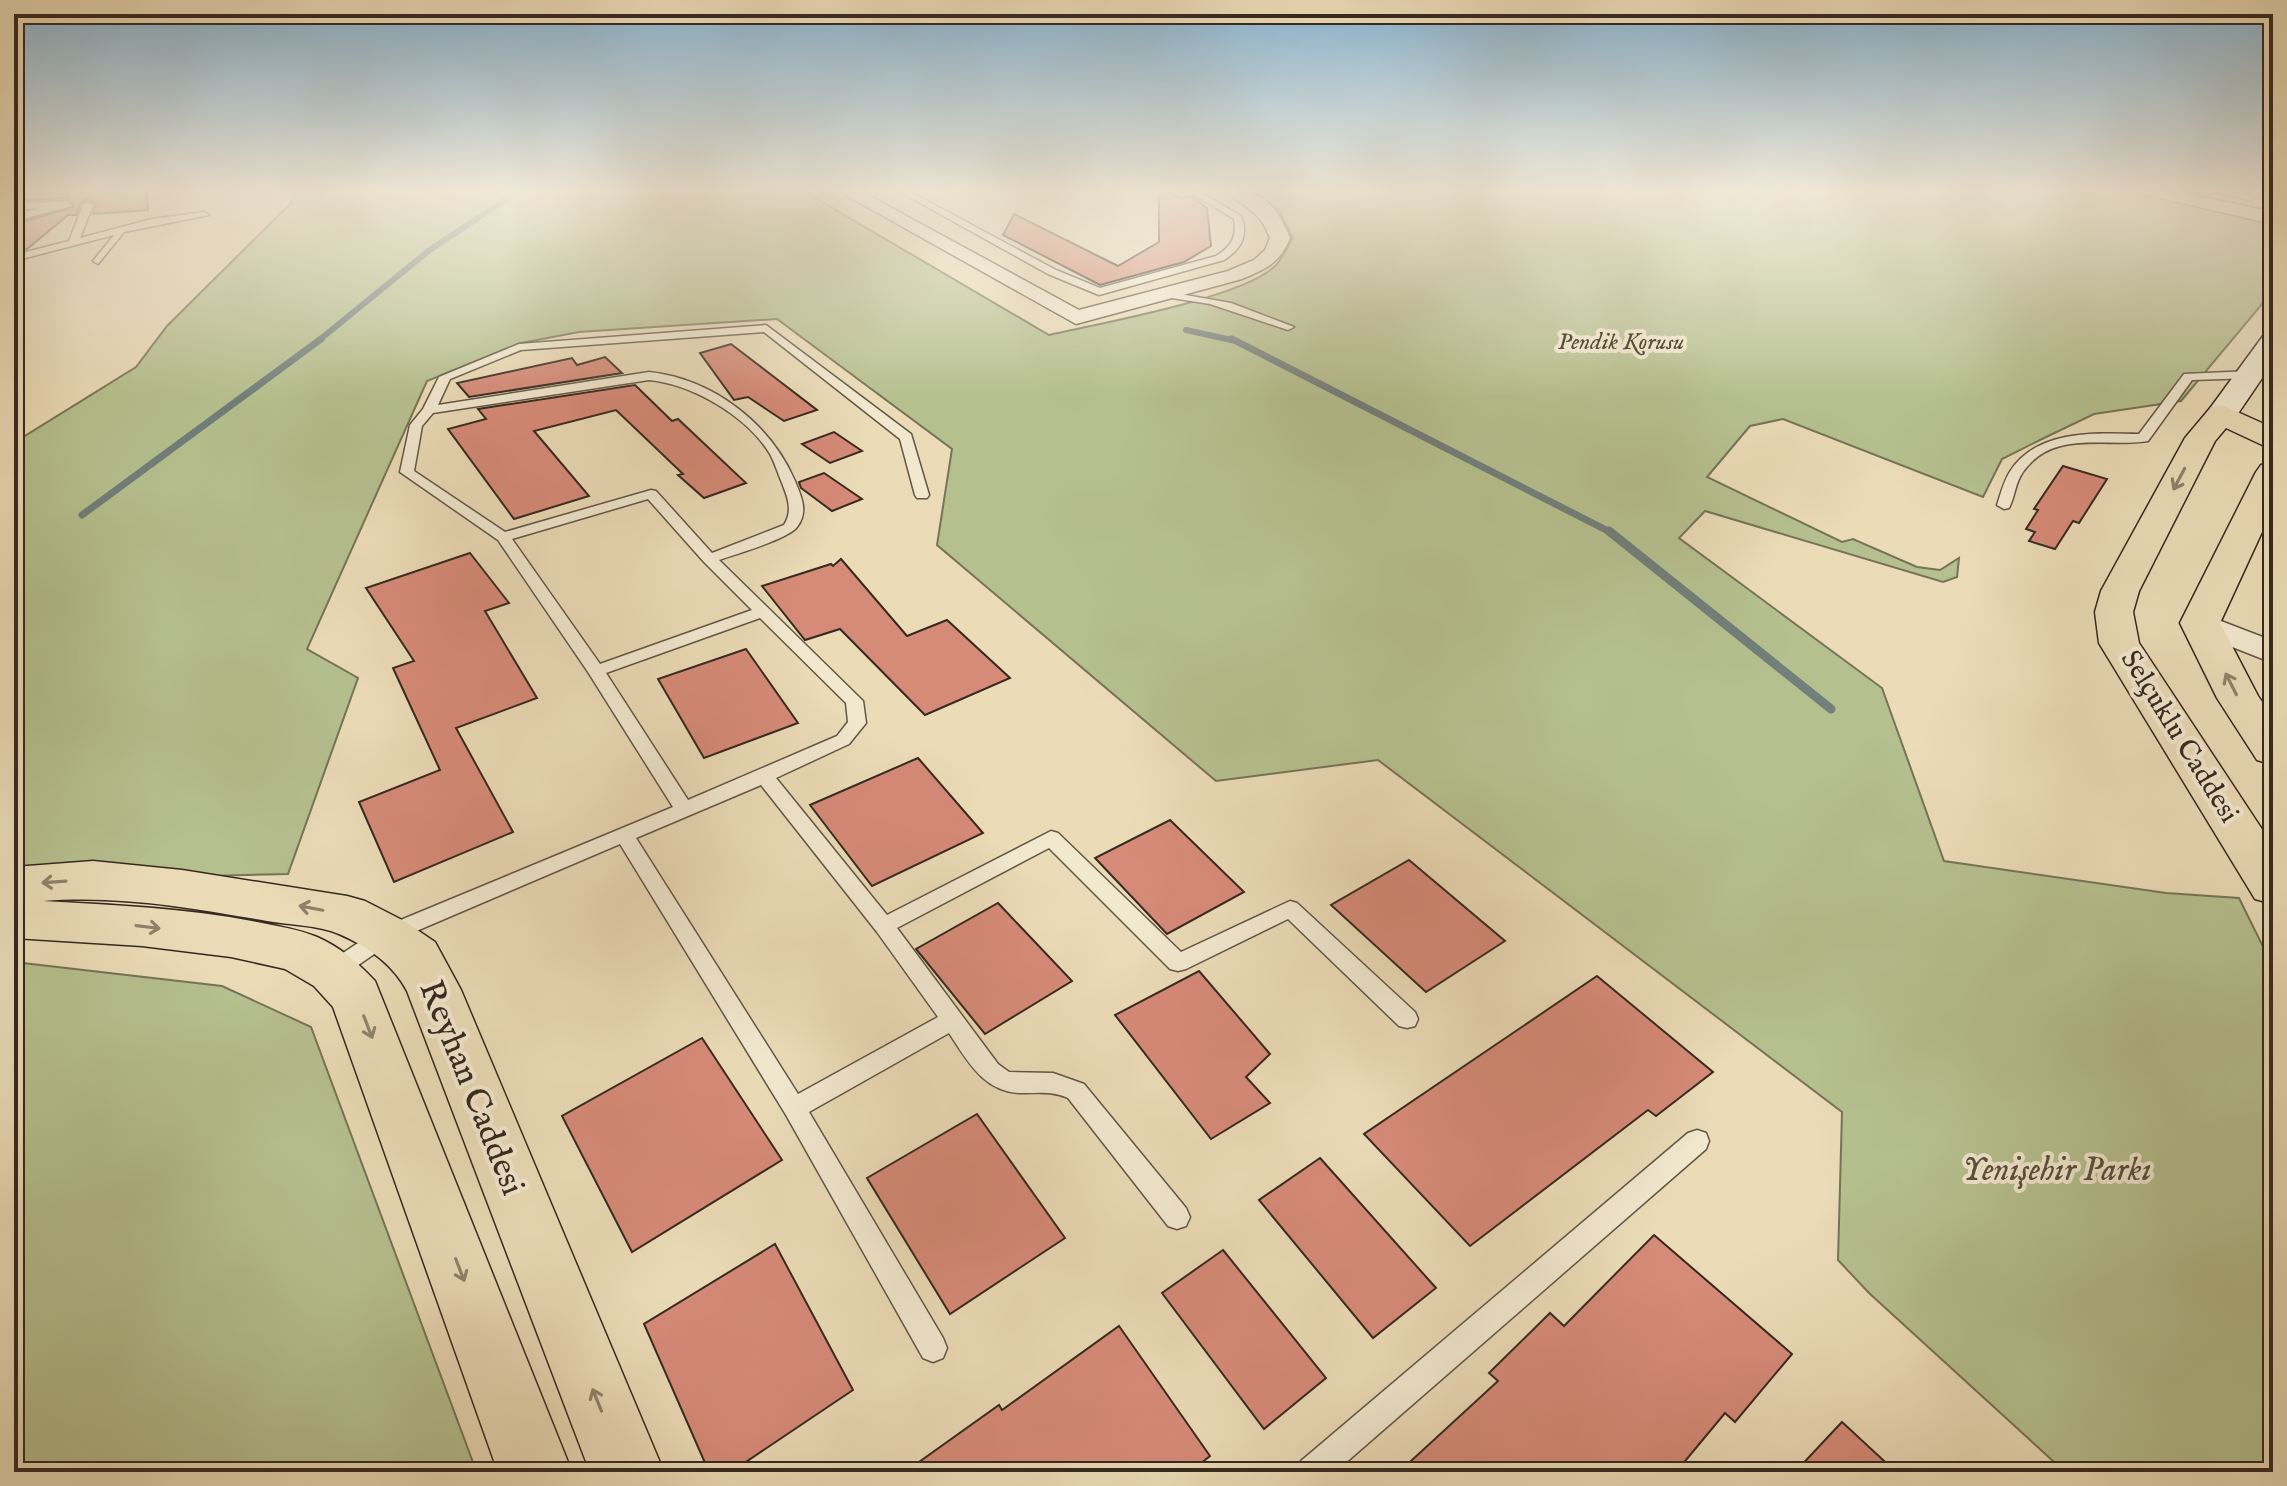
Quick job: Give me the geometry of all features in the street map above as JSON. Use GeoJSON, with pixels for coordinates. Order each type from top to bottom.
{"type":"FeatureCollection","features":[{"type":"Feature","properties":{"kind":"main road","name":"Selçuklu Caddesi"},"geometry":{"type":"LineString","coordinates":[[2273,342],[2201,438],[2120,591],[2114,612],[2119,643],[2273,886]]}},
{"type":"Feature","properties":{"kind":"main road"},"geometry":{"type":"LineString","coordinates":[[2222,414],[2273,423]]}},
{"type":"Feature","properties":{"kind":"main road"},"geometry":{"type":"LineString","coordinates":[[2222,414],[2273,440]]}},
{"type":"Feature","properties":{"kind":"main road"},"geometry":{"type":"LineString","coordinates":[[2272,480],[2200,623],[2238,698],[2273,750]]}},
{"type":"Feature","properties":{"kind":"main road","name":"Reyhan Caddesi"},"geometry":{"type":"LineString","coordinates":[[14,885],[93,879],[182,888],[347,915],[386,935],[416,957],[434,990],[627,1472]]}},
{"type":"Feature","properties":{"kind":"main road"},"geometry":{"type":"LineString","coordinates":[[14,919],[82,921],[231,937],[298,951],[333,971],[356,996],[535,1472]]}},
{"type":"Feature","properties":{"kind":"street"},"geometry":{"type":"LineString","coordinates":[[970,258],[1076,317],[1222,278],[1261,264],[1268,258]]}},
{"type":"Feature","properties":{"kind":"street"},"geometry":{"type":"LineString","coordinates":[[2200,623],[2273,653]]}},
{"type":"Feature","properties":{"kind":"lane"},"geometry":{"type":"LineString","coordinates":[[1027,258],[1099,292],[1219,258]]}},
{"type":"Feature","properties":{"kind":"lane"},"geometry":{"type":"LineString","coordinates":[[1163,294],[1195,296],[1227,303],[1288,327],[1228,290],[1222,278]]}},
{"type":"Feature","properties":{"kind":"lane"},"geometry":{"type":"LineString","coordinates":[[684,809],[596,671],[503,537],[407,472],[416,425],[429,410],[445,377],[519,347],[766,328],[906,437],[922,495]]}},
{"type":"Feature","properties":{"kind":"lane"},"geometry":{"type":"LineString","coordinates":[[2004,505],[2017,471],[2038,453],[2070,437],[2143,438],[2188,377],[2250,375]]}},
{"type":"Feature","properties":{"kind":"lane"},"geometry":{"type":"LineString","coordinates":[[429,410],[649,376],[669,377],[695,387],[771,446],[795,497],[797,511],[796,521],[789,528],[709,559]]}},
{"type":"Feature","properties":{"kind":"lane"},"geometry":{"type":"LineString","coordinates":[[333,971],[386,935],[764,776],[843,740],[857,723],[854,701],[709,559],[651,494],[503,537]]}},
{"type":"Feature","properties":{"kind":"lane"},"geometry":{"type":"LineString","coordinates":[[596,671],[763,612]]}},
{"type":"Feature","properties":{"kind":"lane"},"geometry":{"type":"LineString","coordinates":[[764,776],[884,926],[997,1077],[1015,1083],[1055,1081],[1076,1091],[1177,1217]]}},
{"type":"Feature","properties":{"kind":"lane"},"geometry":{"type":"LineString","coordinates":[[624,835],[794,1108],[933,1348]]}},
{"type":"Feature","properties":{"kind":"lane"},"geometry":{"type":"LineString","coordinates":[[884,926],[1051,838],[1178,963],[1290,909],[1407,1019]]}},
{"type":"Feature","properties":{"kind":"lane"},"geometry":{"type":"LineString","coordinates":[[794,1108],[953,1020]]}},
{"type":"Feature","properties":{"kind":"lane"},"geometry":{"type":"LineString","coordinates":[[1312,1472],[1697,1141]]}},
{"type":"Feature","properties":{"kind":"green space","name":"Yenişehir Parkı"},"geometry":{"type":"Polygon","coordinates":[[[235,258],[918,258],[1049,335],[1205,298],[1261,276],[1281,258],[2273,258],[2273,291],[2181,401],[2094,414],[2042,439],[2002,459],[1983,497],[1783,419],[1750,426],[1707,477],[1842,542],[1853,539],[1917,567],[1940,570],[1959,558],[1957,577],[1943,582],[1705,511],[1679,538],[1882,688],[1944,861],[2166,893],[2239,898],[2273,967],[2273,1472],[2065,1472],[1869,1293],[1838,1260],[1842,1112],[1378,760],[1216,781],[937,545],[952,449],[777,319],[579,332],[521,343],[427,381],[307,649],[358,678],[288,874],[14,881],[14,439],[23,437],[136,367],[167,326],[235,258]]]}},
{"type":"Feature","properties":{"kind":"green space"},"geometry":{"type":"Polygon","coordinates":[[[14,962],[222,986],[311,1027],[474,1465],[463,1472],[14,1472],[14,962]]]}},
{"type":"Feature","properties":{"kind":"building"},"geometry":{"type":"Polygon","coordinates":[[[1048,258],[1103,258],[1118,266],[1131,258],[1190,258],[1100,285],[1048,258]]]}},
{"type":"Feature","properties":{"kind":"building"},"geometry":{"type":"Polygon","coordinates":[[[731,344],[817,410],[784,421],[748,397],[734,400],[700,353],[731,344]]]}},
{"type":"Feature","properties":{"kind":"building"},"geometry":{"type":"Polygon","coordinates":[[[605,357],[622,373],[469,397],[457,383],[572,358],[577,365],[605,357]]]}},
{"type":"Feature","properties":{"kind":"building"},"geometry":{"type":"Polygon","coordinates":[[[635,385],[672,421],[678,419],[746,483],[704,498],[616,410],[534,431],[589,496],[514,519],[448,429],[486,419],[478,409],[635,385]]]}},
{"type":"Feature","properties":{"kind":"building"},"geometry":{"type":"Polygon","coordinates":[[[834,432],[862,451],[830,463],[802,444],[834,432]]]}},
{"type":"Feature","properties":{"kind":"building"},"geometry":{"type":"Polygon","coordinates":[[[2063,466],[2107,479],[2079,523],[2073,521],[2055,549],[2029,541],[2035,532],[2026,529],[2038,510],[2034,509],[2063,466]]]}},
{"type":"Feature","properties":{"kind":"building"},"geometry":{"type":"Polygon","coordinates":[[[824,473],[862,499],[832,511],[801,488],[799,482],[824,473]]]}},
{"type":"Feature","properties":{"kind":"building"},"geometry":{"type":"Polygon","coordinates":[[[470,553],[509,603],[485,611],[537,698],[456,728],[513,832],[394,882],[359,802],[440,770],[393,668],[414,661],[366,588],[470,553]]]}},
{"type":"Feature","properties":{"kind":"building"},"geometry":{"type":"Polygon","coordinates":[[[841,559],[907,636],[947,620],[1010,678],[925,715],[840,629],[805,640],[762,586],[831,564],[833,566],[841,559]]]}},
{"type":"Feature","properties":{"kind":"building"},"geometry":{"type":"Polygon","coordinates":[[[746,649],[798,723],[704,758],[658,679],[746,649]]]}},
{"type":"Feature","properties":{"kind":"building"},"geometry":{"type":"Polygon","coordinates":[[[918,758],[983,833],[872,886],[810,805],[918,758]]]}},
{"type":"Feature","properties":{"kind":"building"},"geometry":{"type":"Polygon","coordinates":[[[1170,820],[1244,892],[1167,934],[1095,858],[1170,820]]]}},
{"type":"Feature","properties":{"kind":"building"},"geometry":{"type":"Polygon","coordinates":[[[1409,860],[1505,941],[1426,992],[1331,905],[1409,860]]]}},
{"type":"Feature","properties":{"kind":"building"},"geometry":{"type":"Polygon","coordinates":[[[998,903],[1072,981],[985,1034],[916,949],[998,903]]]}},
{"type":"Feature","properties":{"kind":"building"},"geometry":{"type":"Polygon","coordinates":[[[1199,971],[1270,1054],[1246,1077],[1270,1103],[1211,1139],[1115,1015],[1199,971]]]}},
{"type":"Feature","properties":{"kind":"building"},"geometry":{"type":"Polygon","coordinates":[[[1597,976],[1713,1072],[1656,1116],[1648,1110],[1470,1246],[1364,1134],[1597,976]]]}},
{"type":"Feature","properties":{"kind":"building"},"geometry":{"type":"Polygon","coordinates":[[[702,1038],[782,1160],[632,1252],[562,1116],[702,1038]]]}},
{"type":"Feature","properties":{"kind":"building"},"geometry":{"type":"Polygon","coordinates":[[[977,1114],[1065,1238],[950,1314],[867,1178],[977,1114]]]}},
{"type":"Feature","properties":{"kind":"building"},"geometry":{"type":"Polygon","coordinates":[[[1320,1158],[1436,1288],[1373,1338],[1259,1200],[1320,1158]]]}},
{"type":"Feature","properties":{"kind":"building"},"geometry":{"type":"Polygon","coordinates":[[[1654,1235],[1792,1354],[1735,1422],[1725,1413],[1676,1472],[1399,1472],[1498,1381],[1489,1373],[1550,1313],[1564,1326],[1654,1235]]]}},
{"type":"Feature","properties":{"kind":"building"},"geometry":{"type":"Polygon","coordinates":[[[775,1244],[853,1390],[731,1472],[709,1472],[644,1324],[775,1244]]]}},
{"type":"Feature","properties":{"kind":"building"},"geometry":{"type":"Polygon","coordinates":[[[1223,1250],[1326,1378],[1264,1429],[1162,1293],[1223,1250]]]}},
{"type":"Feature","properties":{"kind":"building"},"geometry":{"type":"Polygon","coordinates":[[[1119,1326],[1210,1456],[1190,1472],[905,1472],[999,1405],[1002,1410],[1119,1326]]]}},
{"type":"Feature","properties":{"kind":"building"},"geometry":{"type":"Polygon","coordinates":[[[1842,1422],[1896,1472],[1795,1472],[1842,1422]]]}},
{"type":"Feature","properties":{"kind":"waterway"},"geometry":{"type":"LineString","coordinates":[[318,341],[420,258]]}},
{"type":"Feature","properties":{"kind":"waterway"},"geometry":{"type":"LineString","coordinates":[[1186,330],[1236,341]]}},
{"type":"Feature","properties":{"kind":"waterway"},"geometry":{"type":"LineString","coordinates":[[82,515],[321,339]]}},
{"type":"Feature","properties":{"kind":"waterway"},"geometry":{"type":"LineString","coordinates":[[1232,339],[1236,341]]}},
{"type":"Feature","properties":{"kind":"waterway"},"geometry":{"type":"LineString","coordinates":[[1236,341],[1611,532]]}},
{"type":"Feature","properties":{"kind":"waterway"},"geometry":{"type":"LineString","coordinates":[[1611,532],[1831,709]]}},
{"type":"Feature","properties":{"kind":"park label","name":"Pendik Korusu"},"geometry":{"type":"Point","coordinates":[1621,342]}}]}
